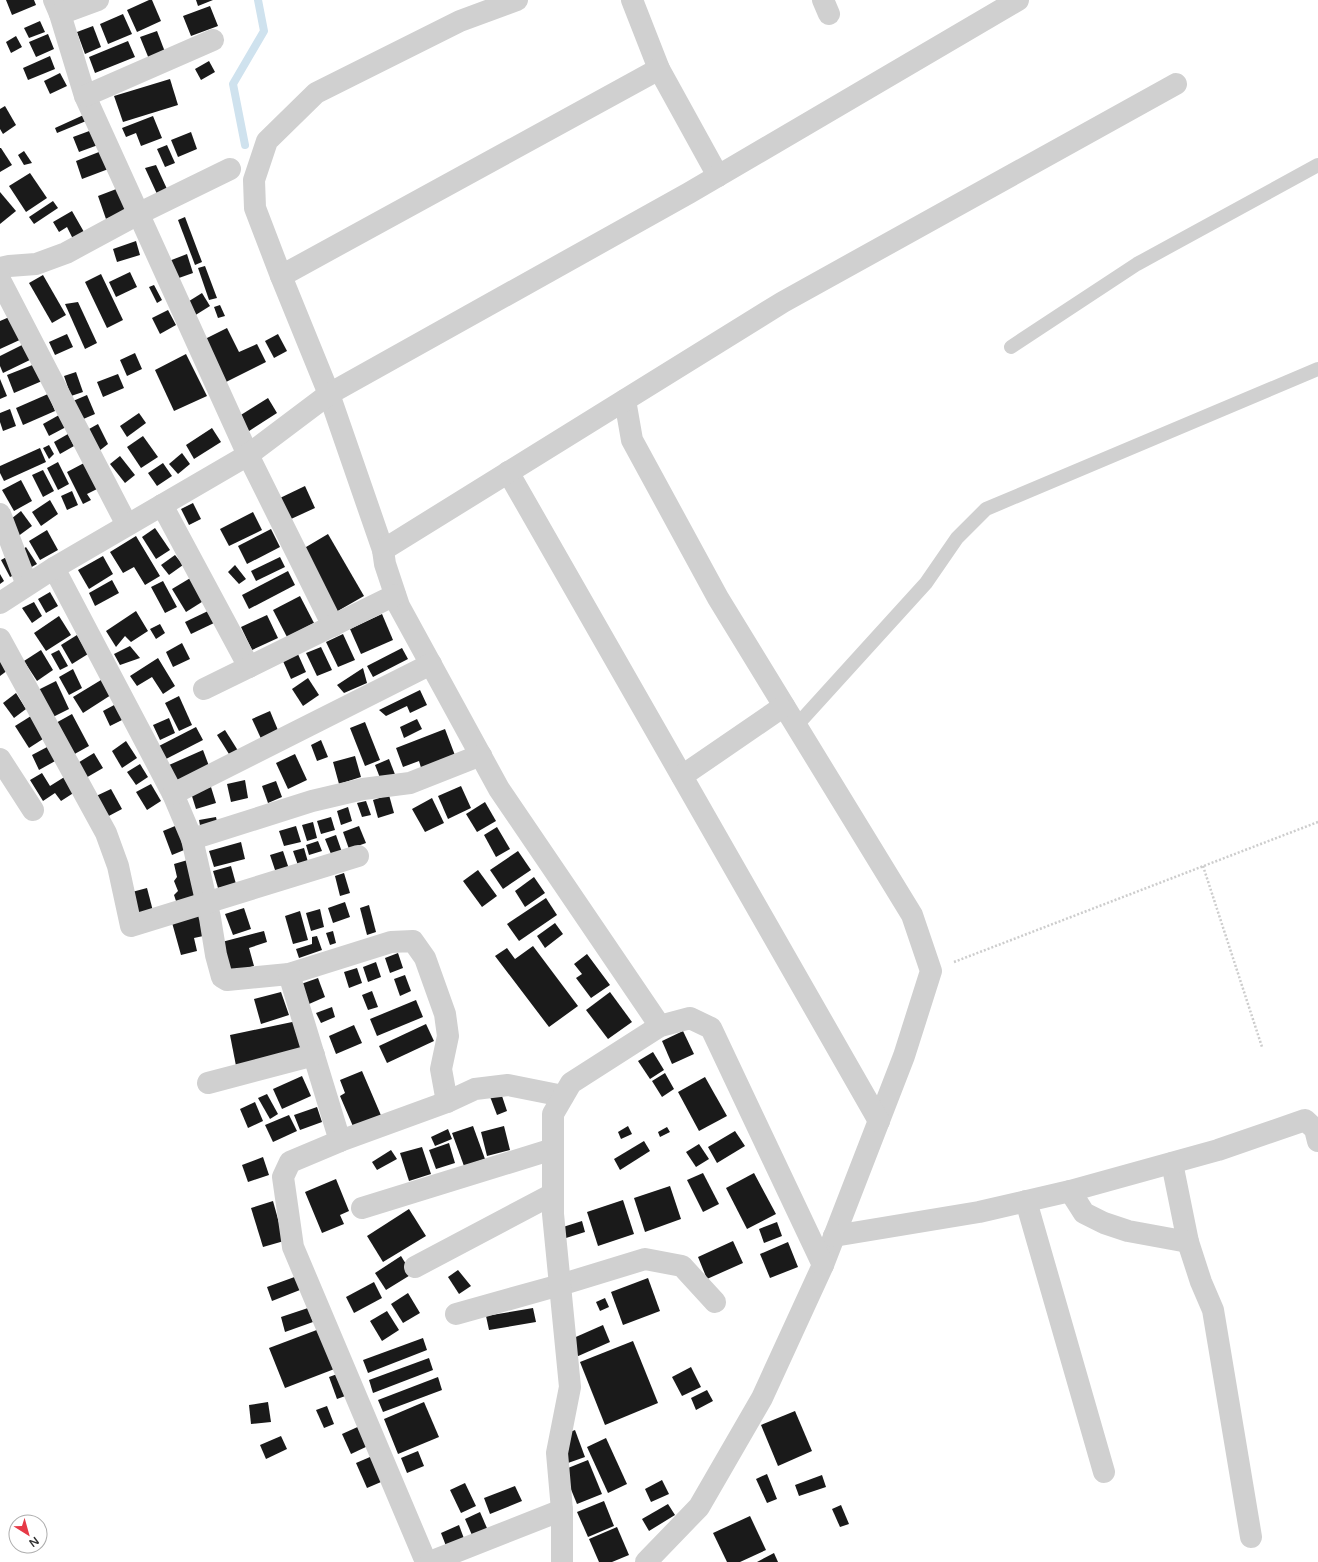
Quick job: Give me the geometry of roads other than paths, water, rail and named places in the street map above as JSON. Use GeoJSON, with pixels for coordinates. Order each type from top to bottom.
{"type":"FeatureCollection","features":[{"type":"Feature","properties":{"kind":"street"},"geometry":{"type":"LineString","coordinates":[[98,0],[57,7],[85,96],[140,213],[248,455],[333,626]]}},
{"type":"Feature","properties":{"kind":"street"},"geometry":{"type":"LineString","coordinates":[[517,0],[460,21],[316,93],[267,141],[254,180],[255,208],[329,394],[383,550],[385,564],[399,606],[500,789],[660,1026]]}},
{"type":"Feature","properties":{"kind":"street"},"geometry":{"type":"LineString","coordinates":[[632,0],[659,70],[718,176]]}},
{"type":"Feature","properties":{"kind":"street"},"geometry":{"type":"LineString","coordinates":[[0,603],[54,568],[248,455],[329,394],[718,176],[1018,0]]}},
{"type":"Feature","properties":{"kind":"street"},"geometry":{"type":"LineString","coordinates":[[85,96],[213,40]]}},
{"type":"Feature","properties":{"kind":"street"},"geometry":{"type":"LineString","coordinates":[[281,276],[659,70]]}},
{"type":"Feature","properties":{"kind":"street"},"geometry":{"type":"LineString","coordinates":[[383,550],[783,302],[1176,84]]}},
{"type":"Feature","properties":{"kind":"street"},"geometry":{"type":"LineString","coordinates":[[0,268],[36,264],[66,253],[140,213],[230,169]]}},
{"type":"Feature","properties":{"kind":"street"},"geometry":{"type":"LineString","coordinates":[[0,280],[127,525]]}},
{"type":"Feature","properties":{"kind":"street"},"geometry":{"type":"LineString","coordinates":[[625,400],[632,440],[718,598],[912,915],[931,971],[904,1056],[823,1265],[762,1398],[699,1507],[646,1562]]}},
{"type":"Feature","properties":{"kind":"street"},"geometry":{"type":"LineString","coordinates":[[508,472],[879,1121]]}},
{"type":"Feature","properties":{"kind":"street"},"geometry":{"type":"LineString","coordinates":[[162,505],[249,667]]}},
{"type":"Feature","properties":{"kind":"street"},"geometry":{"type":"LineString","coordinates":[[0,514],[27,586]]}},
{"type":"Feature","properties":{"kind":"street"},"geometry":{"type":"LineString","coordinates":[[54,568],[173,794],[192,839],[222,977],[227,980],[289,974],[391,942],[413,941],[426,958],[445,1014],[448,1036],[441,1069],[447,1102]]}},
{"type":"Feature","properties":{"kind":"street"},"geometry":{"type":"LineString","coordinates":[[204,689],[396,595]]}},
{"type":"Feature","properties":{"kind":"street"},"geometry":{"type":"LineString","coordinates":[[0,639],[106,833],[118,866],[131,926],[358,856]]}},
{"type":"Feature","properties":{"kind":"street"},"geometry":{"type":"LineString","coordinates":[[173,794],[431,664]]}},
{"type":"Feature","properties":{"kind":"street"},"geometry":{"type":"LineString","coordinates":[[682,776],[784,706]]}},
{"type":"Feature","properties":{"kind":"street"},"geometry":{"type":"LineString","coordinates":[[192,839],[312,801],[363,789],[410,783],[481,755]]}},
{"type":"Feature","properties":{"kind":"street"},"geometry":{"type":"LineString","coordinates":[[0,759],[33,810]]}},
{"type":"Feature","properties":{"kind":"street"},"geometry":{"type":"LineString","coordinates":[[289,974],[340,1141]]}},
{"type":"Feature","properties":{"kind":"street"},"geometry":{"type":"LineString","coordinates":[[562,1562],[562,1510],[557,1453],[570,1387],[553,1214],[553,1114],[571,1083],[660,1026],[690,1018],[711,1028],[823,1265]]}},
{"type":"Feature","properties":{"kind":"street"},"geometry":{"type":"LineString","coordinates":[[208,1083],[314,1055]]}},
{"type":"Feature","properties":{"kind":"street"},"geometry":{"type":"LineString","coordinates":[[426,1562],[293,1247],[282,1178],[290,1162],[340,1141],[447,1102],[475,1089],[508,1085],[563,1096]]}},
{"type":"Feature","properties":{"kind":"street"},"geometry":{"type":"LineString","coordinates":[[834,1236],[979,1212],[1070,1191],[1218,1150],[1305,1120],[1315,1129],[1318,1141]]}},
{"type":"Feature","properties":{"kind":"street"},"geometry":{"type":"LineString","coordinates":[[362,1208],[553,1149]]}},
{"type":"Feature","properties":{"kind":"street"},"geometry":{"type":"LineString","coordinates":[[1172,1163],[1188,1242],[1201,1282],[1213,1310],[1251,1537]]}},
{"type":"Feature","properties":{"kind":"street"},"geometry":{"type":"LineString","coordinates":[[1070,1191],[1084,1213],[1104,1223],[1128,1232],[1188,1242]]}},
{"type":"Feature","properties":{"kind":"street"},"geometry":{"type":"LineString","coordinates":[[415,1267],[553,1194]]}},
{"type":"Feature","properties":{"kind":"street"},"geometry":{"type":"LineString","coordinates":[[1026,1201],[1104,1472]]}},
{"type":"Feature","properties":{"kind":"street"},"geometry":{"type":"LineString","coordinates":[[456,1314],[560,1285],[645,1259],[682,1266],[715,1302]]}},
{"type":"Feature","properties":{"kind":"street"},"geometry":{"type":"LineString","coordinates":[[430,1562],[562,1510]]}},
{"type":"Feature","properties":{"kind":"lane"},"geometry":{"type":"LineString","coordinates":[[1011,347],[1137,264],[1318,165]]}},
{"type":"Feature","properties":{"kind":"lane"},"geometry":{"type":"LineString","coordinates":[[797,726],[926,583],[956,538],[986,509],[1318,369]]}},
{"type":"Feature","properties":{"kind":"waterway"},"geometry":{"type":"LineString","coordinates":[[245,145],[233,84],[264,31],[258,0]]}}]}
